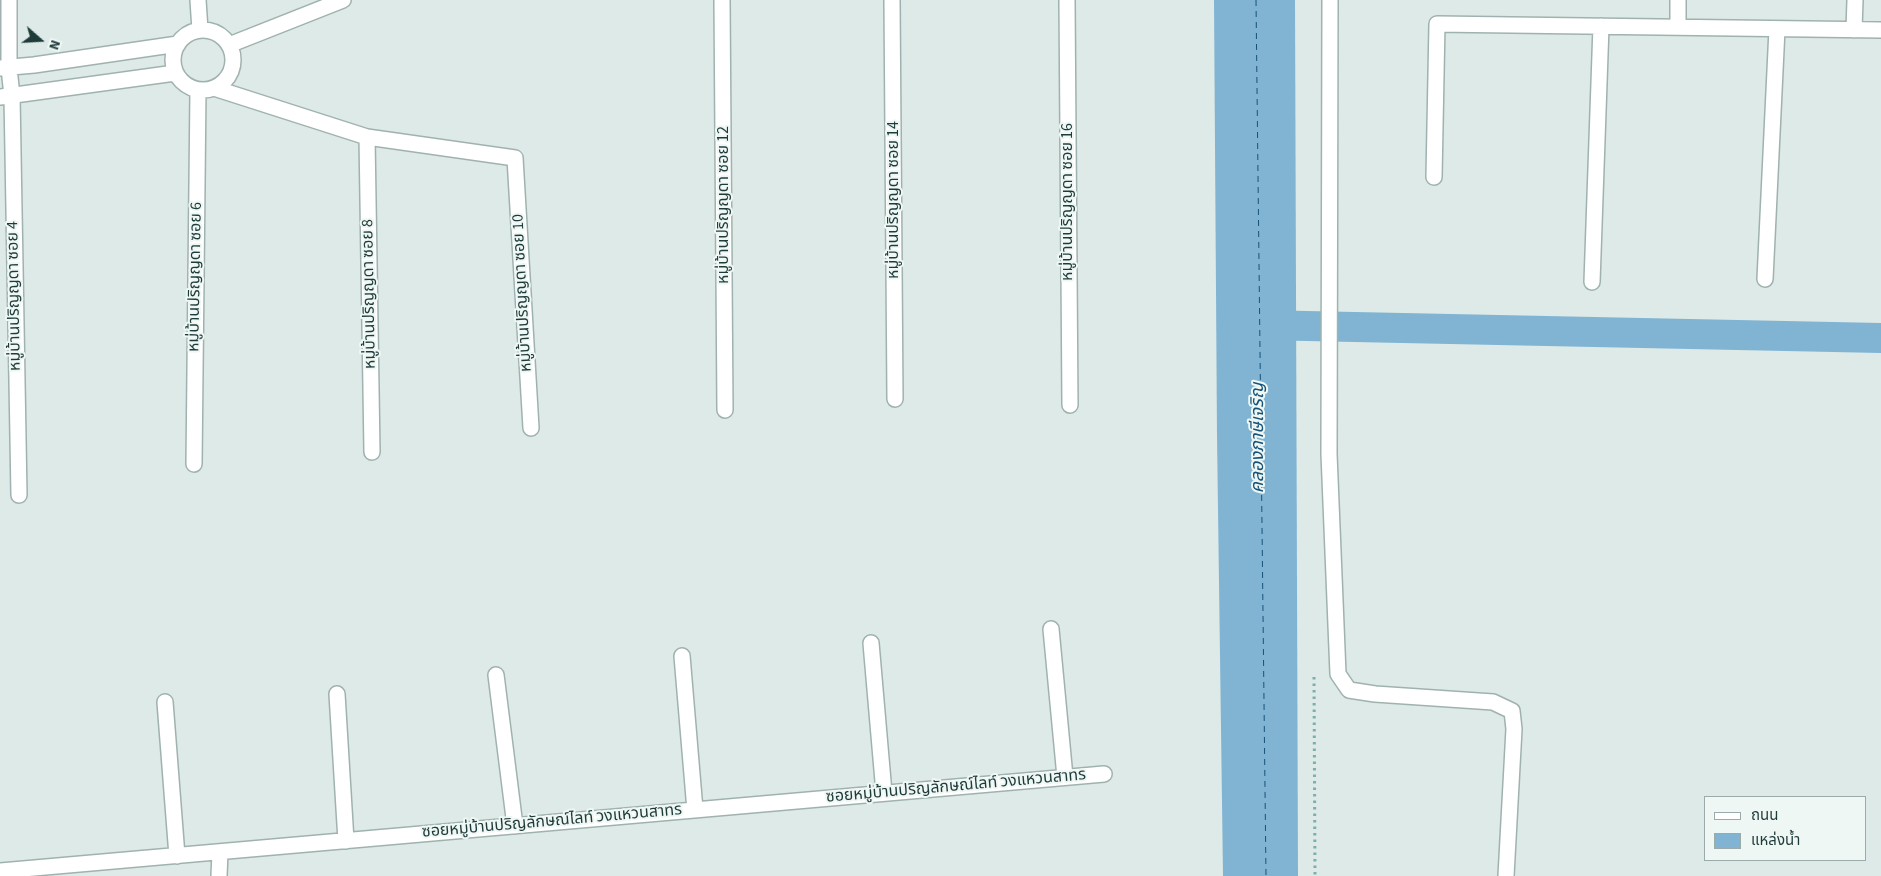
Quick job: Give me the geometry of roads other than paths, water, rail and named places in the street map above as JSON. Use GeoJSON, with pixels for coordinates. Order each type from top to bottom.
{"type":"FeatureCollection","features":[{"type":"Feature","properties":{"kind":"street","name":"หมู่บ้านปริญญดา ซอย 4"},"geometry":{"type":"LineString","coordinates":[[9,0],[4,68],[19,495]]}},
{"type":"Feature","properties":{"kind":"street"},"geometry":{"type":"LineString","coordinates":[[198,0],[200,30]]}},
{"type":"Feature","properties":{"kind":"street"},"geometry":{"type":"LineString","coordinates":[[229,45],[343,0]]}},
{"type":"Feature","properties":{"kind":"street","name":"หมู่บ้านปริญญดา ซอย 12"},"geometry":{"type":"LineString","coordinates":[[722,0],[725,410]]}},
{"type":"Feature","properties":{"kind":"street","name":"หมู่บ้านปริญญดา ซอย 14"},"geometry":{"type":"LineString","coordinates":[[892,0],[895,399]]}},
{"type":"Feature","properties":{"kind":"street","name":"หมู่บ้านปริญญดา ซอย 16"},"geometry":{"type":"LineString","coordinates":[[1067,0],[1070,405]]}},
{"type":"Feature","properties":{"kind":"street"},"geometry":{"type":"LineString","coordinates":[[1330,0],[1329,454],[1338,674],[1349,690],[1375,694],[1493,702],[1512,711],[1514,729],[1506,876]]}},
{"type":"Feature","properties":{"kind":"street"},"geometry":{"type":"LineString","coordinates":[[1678,0],[1678,27]]}},
{"type":"Feature","properties":{"kind":"street"},"geometry":{"type":"LineString","coordinates":[[1854,30],[1855,0]]}},
{"type":"Feature","properties":{"kind":"street"},"geometry":{"type":"LineString","coordinates":[[1434,177],[1437,24],[1881,30]]}},
{"type":"Feature","properties":{"kind":"street"},"geometry":{"type":"LineString","coordinates":[[1592,282],[1600,26]]}},
{"type":"Feature","properties":{"kind":"street"},"geometry":{"type":"LineString","coordinates":[[1765,279],[1777,29]]}},
{"type":"Feature","properties":{"kind":"street"},"geometry":{"type":"LineString","coordinates":[[200,30],[217,33],[229,45],[232,54],[230,70],[222,83],[214,88],[198,90],[184,84],[175,72],[173,58],[178,44],[189,33],[200,30]]}},
{"type":"Feature","properties":{"kind":"street"},"geometry":{"type":"LineString","coordinates":[[4,68],[178,44]]}},
{"type":"Feature","properties":{"kind":"street"},"geometry":{"type":"LineString","coordinates":[[6,97],[175,72]]}},
{"type":"Feature","properties":{"kind":"street"},"geometry":{"type":"LineString","coordinates":[[214,88],[367,137]]}},
{"type":"Feature","properties":{"kind":"street","name":"หมู่บ้านปริญญดา ซอย 6"},"geometry":{"type":"LineString","coordinates":[[194,464],[198,90]]}},
{"type":"Feature","properties":{"kind":"street","name":"หมู่บ้านปริญญดา ซอย 10"},"geometry":{"type":"LineString","coordinates":[[367,137],[516,158],[531,428]]}},
{"type":"Feature","properties":{"kind":"street","name":"หมู่บ้านปริญญดา ซอย 8"},"geometry":{"type":"LineString","coordinates":[[367,137],[372,452]]}},
{"type":"Feature","properties":{"kind":"street"},"geometry":{"type":"LineString","coordinates":[[1051,629],[1065,777]]}},
{"type":"Feature","properties":{"kind":"street"},"geometry":{"type":"LineString","coordinates":[[871,643],[884,793]]}},
{"type":"Feature","properties":{"kind":"street"},"geometry":{"type":"LineString","coordinates":[[682,656],[695,810]]}},
{"type":"Feature","properties":{"kind":"street"},"geometry":{"type":"LineString","coordinates":[[496,675],[515,826]]}},
{"type":"Feature","properties":{"kind":"street"},"geometry":{"type":"LineString","coordinates":[[336,694],[346,841]]}},
{"type":"Feature","properties":{"kind":"street"},"geometry":{"type":"LineString","coordinates":[[165,702],[177,856]]}},
{"type":"Feature","properties":{"kind":"street","name":"ซอยหมู่บ้านปริญลักษณ์ไลท์ วงแหวนสาทร"},"geometry":{"type":"LineString","coordinates":[[0,871],[24,872],[220,852],[1104,774]]}},
{"type":"Feature","properties":{"kind":"street"},"geometry":{"type":"LineString","coordinates":[[219,876],[220,852]]}},
{"type":"Feature","properties":{"kind":"water","name":"คลองภาษีเจริญ"},"geometry":{"type":"Polygon","coordinates":[[[1214,0],[1295,0],[1298,876],[1223,876],[1214,0]]]}},
{"type":"Feature","properties":{"kind":"waterway"},"geometry":{"type":"LineString","coordinates":[[1259,325],[1881,338]]}}]}
